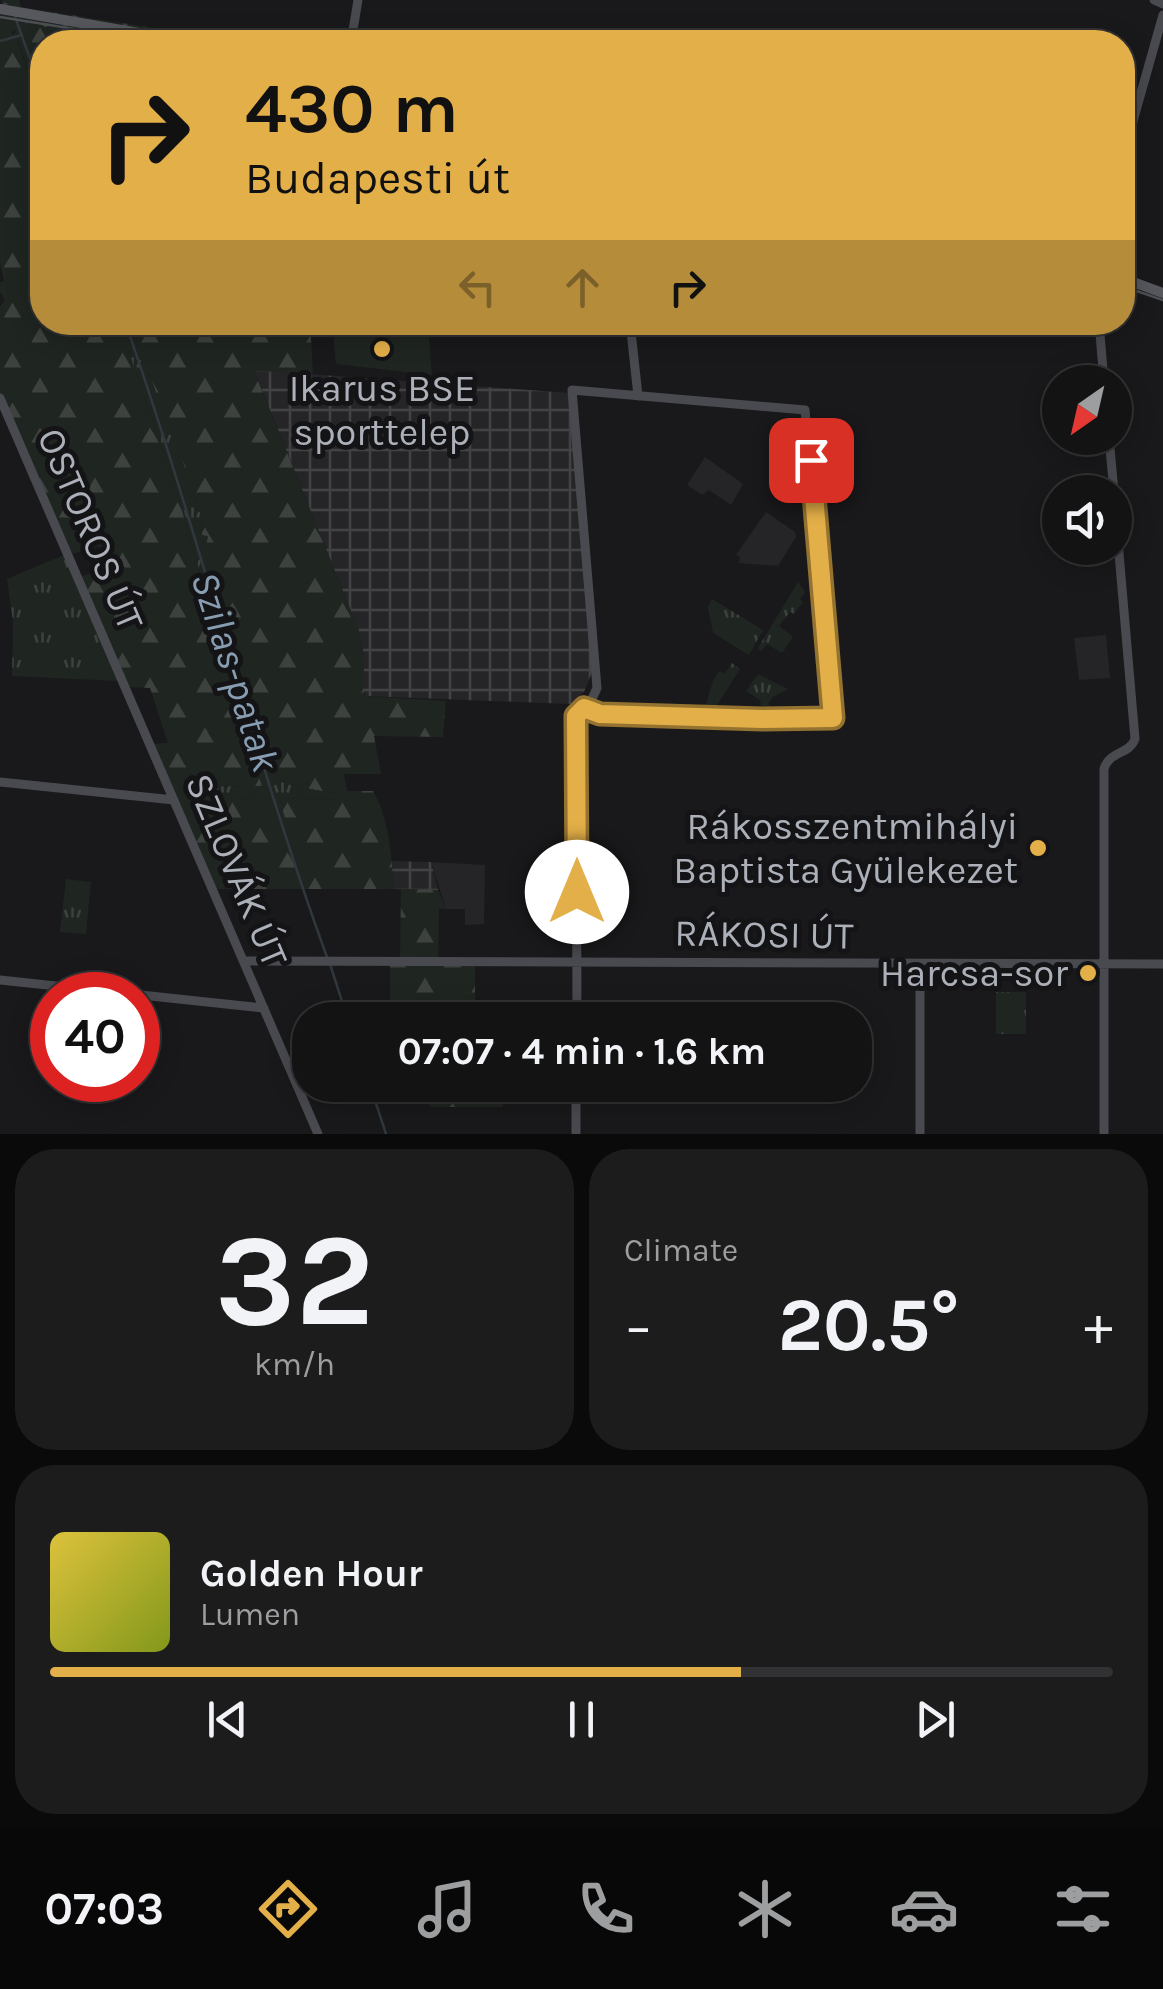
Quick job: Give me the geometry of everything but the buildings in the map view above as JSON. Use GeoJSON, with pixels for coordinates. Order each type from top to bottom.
{"type":"FeatureCollection","features":[{"type":"Feature","properties":{"kind":"main road"},"geometry":{"type":"LineString","coordinates":[[4,10],[121,30]]}},
{"type":"Feature","properties":{"kind":"main road"},"geometry":{"type":"LineString","coordinates":[[1135,283],[1163,293]]}},
{"type":"Feature","properties":{"kind":"street"},"geometry":{"type":"LineString","coordinates":[[353,30],[358,0]]}},
{"type":"Feature","properties":{"kind":"street"},"geometry":{"type":"LineString","coordinates":[[1154,0],[1163,4]]}},
{"type":"Feature","properties":{"kind":"street"},"geometry":{"type":"LineString","coordinates":[[1135,114],[1163,15]]}},
{"type":"Feature","properties":{"kind":"street"},"geometry":{"type":"LineString","coordinates":[[631,335],[638,396]]}},
{"type":"Feature","properties":{"kind":"street"},"geometry":{"type":"LineString","coordinates":[[1100,335],[1103,365]]}},
{"type":"Feature","properties":{"kind":"street"},"geometry":{"type":"LineString","coordinates":[[576,1002],[585,706],[596,685],[572,390],[805,410],[833,718],[733,719],[605,713],[585,706]]}},
{"type":"Feature","properties":{"kind":"street","name":"OSTOROS ÚT"},"geometry":{"type":"LineString","coordinates":[[0,398],[125,684]]}},
{"type":"Feature","properties":{"kind":"street"},"geometry":{"type":"LineString","coordinates":[[1104,1134],[1104,766],[1110,757],[1132,746],[1135,740],[1120,565]]}},
{"type":"Feature","properties":{"kind":"street","name":"SZLOVÁK ÚT"},"geometry":{"type":"LineString","coordinates":[[125,684],[318,1134]]}},
{"type":"Feature","properties":{"kind":"street"},"geometry":{"type":"LineString","coordinates":[[0,782],[174,800]]}},
{"type":"Feature","properties":{"kind":"street","name":"RÁKOSI ÚT"},"geometry":{"type":"LineString","coordinates":[[244,961],[1163,964]]}},
{"type":"Feature","properties":{"kind":"street"},"geometry":{"type":"LineString","coordinates":[[920,965],[920,1134]]}},
{"type":"Feature","properties":{"kind":"street"},"geometry":{"type":"LineString","coordinates":[[0,980],[264,1008]]}},
{"type":"Feature","properties":{"kind":"street"},"geometry":{"type":"LineString","coordinates":[[250,1005],[259,996]]}},
{"type":"Feature","properties":{"kind":"street"},"geometry":{"type":"LineString","coordinates":[[576,1102],[576,1134]]}},
{"type":"Feature","properties":{"kind":"shaded area"},"geometry":{"type":"Polygon","coordinates":[[[254,370],[570,393],[592,672],[584,692],[570,704],[365,696],[359,631],[254,370]]]}},
{"type":"Feature","properties":{"kind":"shaded area"},"geometry":{"type":"Polygon","coordinates":[[[705,457],[743,484],[731,505],[709,490],[702,495],[687,485],[705,457]]]}},
{"type":"Feature","properties":{"kind":"shaded area"},"geometry":{"type":"Polygon","coordinates":[[[766,512],[795,532],[796,537],[778,566],[739,563],[740,556],[736,555],[766,512]]]}},
{"type":"Feature","properties":{"kind":"shaded area"},"geometry":{"type":"Polygon","coordinates":[[[1106,635],[1110,678],[1079,680],[1074,638],[1106,635]]]}},
{"type":"Feature","properties":{"kind":"shaded area"},"geometry":{"type":"Polygon","coordinates":[[[391,861],[431,862],[438,890],[394,889],[391,861]]]}},
{"type":"Feature","properties":{"kind":"shaded area"},"geometry":{"type":"Polygon","coordinates":[[[431,862],[485,865],[484,924],[465,925],[465,909],[446,909],[431,862]]]}},
{"type":"Feature","properties":{"kind":"green space"},"geometry":{"type":"Polygon","coordinates":[[[2,0],[19,0],[21,7],[166,30],[49,30],[0,19],[2,0]]]}},
{"type":"Feature","properties":{"kind":"green space"},"geometry":{"type":"Polygon","coordinates":[[[0,19],[49,30],[30,30],[30,38],[16,27],[5,43],[17,39],[30,76],[30,335],[123,335],[179,500],[262,786],[174,787],[180,804],[256,797],[270,805],[277,824],[280,801],[284,798],[350,799],[346,793],[302,787],[279,778],[223,607],[218,579],[213,577],[202,536],[201,513],[197,512],[198,504],[187,484],[134,335],[311,335],[313,373],[254,371],[359,631],[364,655],[364,696],[446,701],[443,737],[374,736],[381,774],[344,774],[347,791],[373,791],[379,802],[389,838],[394,889],[215,889],[152,744],[168,743],[150,688],[127,687],[79,577],[108,568],[99,546],[71,554],[0,398],[0,306],[5,300],[0,292],[0,282],[4,281],[0,262],[0,19]]]}},
{"type":"Feature","properties":{"kind":"green space"},"geometry":{"type":"Polygon","coordinates":[[[14,22],[34,26],[30,30],[30,75],[18,40],[4,43],[6,37],[15,33],[14,22]]]}},
{"type":"Feature","properties":{"kind":"green space"},"geometry":{"type":"Polygon","coordinates":[[[123,335],[135,335],[187,473],[184,476],[201,513],[202,535],[208,536],[206,547],[213,577],[218,578],[223,607],[279,778],[302,787],[346,793],[351,799],[284,798],[280,801],[286,821],[276,824],[270,806],[256,797],[198,800],[180,805],[173,787],[262,786],[179,500],[123,335]]]}},
{"type":"Feature","properties":{"kind":"green space","name":"Ikarus BSE sporttelep"},"geometry":{"type":"Polygon","coordinates":[[[333,335],[429,335],[432,375],[336,364],[333,335]]]}},
{"type":"Feature","properties":{"kind":"green space"},"geometry":{"type":"Polygon","coordinates":[[[64,555],[119,681],[12,676],[13,622],[7,579],[64,555]]]}},
{"type":"Feature","properties":{"kind":"green space"},"geometry":{"type":"Polygon","coordinates":[[[798,582],[805,592],[800,599],[803,602],[779,626],[793,637],[782,653],[767,644],[761,651],[758,648],[798,582]]]}},
{"type":"Feature","properties":{"kind":"green space"},"geometry":{"type":"Polygon","coordinates":[[[712,599],[763,630],[749,655],[713,633],[708,607],[712,599]]]}},
{"type":"Feature","properties":{"kind":"green space"},"geometry":{"type":"Polygon","coordinates":[[[732,663],[740,669],[710,716],[701,715],[715,677],[719,671],[724,674],[732,663]]]}},
{"type":"Feature","properties":{"kind":"green space"},"geometry":{"type":"Polygon","coordinates":[[[758,674],[788,689],[768,704],[774,711],[762,711],[760,700],[746,691],[758,674]]]}},
{"type":"Feature","properties":{"kind":"green space"},"geometry":{"type":"Polygon","coordinates":[[[66,879],[91,882],[86,934],[60,932],[66,879]]]}},
{"type":"Feature","properties":{"kind":"green space"},"geometry":{"type":"Polygon","coordinates":[[[401,889],[438,890],[446,909],[439,909],[438,964],[475,965],[475,1002],[390,1002],[390,963],[400,963],[401,889]]]}},
{"type":"Feature","properties":{"kind":"green space"},"geometry":{"type":"Polygon","coordinates":[[[996,992],[1026,992],[1026,1034],[996,1034],[996,992]]]}},
{"type":"Feature","properties":{"kind":"green space"},"geometry":{"type":"Polygon","coordinates":[[[430,1102],[503,1102],[503,1107],[430,1107],[430,1102]]]}},
{"type":"Feature","properties":{"kind":"waterway","name":"Szilas-patak"},"geometry":{"type":"LineString","coordinates":[[14,14],[30,59]]}},
{"type":"Feature","properties":{"kind":"waterway"},"geometry":{"type":"LineString","coordinates":[[0,41],[22,35]]}},
{"type":"Feature","properties":{"kind":"waterway","name":"Szilas-patak"},"geometry":{"type":"LineString","coordinates":[[129,335],[327,957]]}},
{"type":"Feature","properties":{"kind":"waterway","name":"Szilas-patak"},"geometry":{"type":"LineString","coordinates":[[330,964],[342,1002]]}},
{"type":"Feature","properties":{"kind":"waterway","name":"Szilas-patak"},"geometry":{"type":"LineString","coordinates":[[376,1102],[386,1134]]}},
{"type":"Feature","properties":{"kind":"tram line"},"geometry":{"type":"LineString","coordinates":[[0,17],[81,30]]}},
{"type":"Feature","properties":{"kind":"tram line"},"geometry":{"type":"LineString","coordinates":[[1135,290],[1163,300]]}},
{"type":"Feature","properties":{"kind":"place","name":"Ikarus BSE sporttelep"},"geometry":{"type":"Point","coordinates":[382,349]}},
{"type":"Feature","properties":{"kind":"place","name":"Rákosszentmihályi Baptista Gyülekezet"},"geometry":{"type":"Point","coordinates":[1038,848]}},
{"type":"Feature","properties":{"kind":"place","name":"Harcsa-sor"},"geometry":{"type":"Point","coordinates":[1088,973]}},
{"type":"Feature","properties":{"kind":"route"},"geometry":{"type":"LineString","coordinates":[[577,892],[576,716],[584,708],[600,714],[833,718],[811,460]]}}]}
